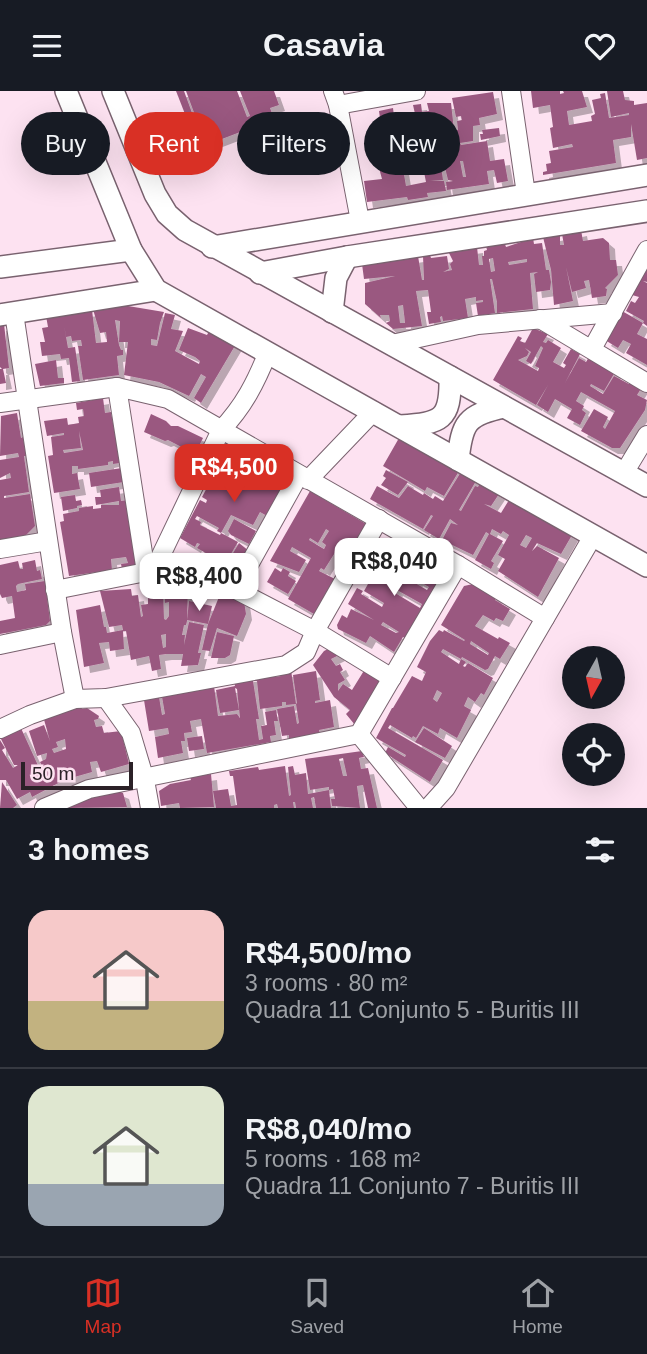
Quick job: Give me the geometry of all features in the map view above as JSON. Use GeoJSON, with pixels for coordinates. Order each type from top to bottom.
{"type":"FeatureCollection","features":[{"type":"Feature","properties":{"kind":"street"},"geometry":{"type":"LineString","coordinates":[[113,91],[155,194],[167,214],[185,230],[647,486]]}},
{"type":"Feature","properties":{"kind":"street"},"geometry":{"type":"LineString","coordinates":[[360,221],[336,98],[416,91]]}},
{"type":"Feature","properties":{"kind":"street"},"geometry":{"type":"LineString","coordinates":[[511,91],[526,194]]}},
{"type":"Feature","properties":{"kind":"street"},"geometry":{"type":"LineString","coordinates":[[68,93],[131,250],[156,290],[647,566]]}},
{"type":"Feature","properties":{"kind":"street"},"geometry":{"type":"LineString","coordinates":[[212,247],[647,175]]}},
{"type":"Feature","properties":{"kind":"street"},"geometry":{"type":"LineString","coordinates":[[260,273],[647,211]]}},
{"type":"Feature","properties":{"kind":"street"},"geometry":{"type":"LineString","coordinates":[[0,267],[131,250]]}},
{"type":"Feature","properties":{"kind":"street"},"geometry":{"type":"LineString","coordinates":[[592,349],[647,250]]}},
{"type":"Feature","properties":{"kind":"street"},"geometry":{"type":"LineString","coordinates":[[332,311],[332,291],[347,257]]}},
{"type":"Feature","properties":{"kind":"street"},"geometry":{"type":"LineString","coordinates":[[75,699],[55,590],[27,399],[4,314],[156,290]]}},
{"type":"Feature","properties":{"kind":"street"},"geometry":{"type":"LineString","coordinates":[[392,344],[478,325],[613,313]]}},
{"type":"Feature","properties":{"kind":"street"},"geometry":{"type":"LineString","coordinates":[[540,319],[647,383]]}},
{"type":"Feature","properties":{"kind":"street"},"geometry":{"type":"LineString","coordinates":[[150,572],[221,430],[238,412],[256,384],[268,352]]}},
{"type":"Feature","properties":{"kind":"street"},"geometry":{"type":"LineString","coordinates":[[400,426],[427,424],[441,418],[449,406],[450,377]]}},
{"type":"Feature","properties":{"kind":"street"},"geometry":{"type":"LineString","coordinates":[[117,387],[150,572]]}},
{"type":"Feature","properties":{"kind":"street"},"geometry":{"type":"LineString","coordinates":[[0,403],[117,387],[167,399],[379,519],[545,618]]}},
{"type":"Feature","properties":{"kind":"street"},"geometry":{"type":"LineString","coordinates":[[458,460],[466,423],[481,412],[504,407]]}},
{"type":"Feature","properties":{"kind":"street"},"geometry":{"type":"LineString","coordinates":[[236,588],[304,477],[374,411]]}},
{"type":"Feature","properties":{"kind":"street"},"geometry":{"type":"LineString","coordinates":[[624,473],[647,435]]}},
{"type":"Feature","properties":{"kind":"street"},"geometry":{"type":"LineString","coordinates":[[0,729],[75,699],[106,698],[286,665],[306,652],[315,631],[379,519]]}},
{"type":"Feature","properties":{"kind":"street"},"geometry":{"type":"LineString","coordinates":[[428,808],[446,788],[593,537]]}},
{"type":"Feature","properties":{"kind":"street"},"geometry":{"type":"LineString","coordinates":[[0,549],[48,541]]}},
{"type":"Feature","properties":{"kind":"street"},"geometry":{"type":"LineString","coordinates":[[44,808],[89,789],[145,780],[359,734],[458,565]]}},
{"type":"Feature","properties":{"kind":"street"},"geometry":{"type":"LineString","coordinates":[[55,590],[150,572],[215,579],[315,631],[392,678]]}},
{"type":"Feature","properties":{"kind":"street"},"geometry":{"type":"LineString","coordinates":[[0,645],[62,632]]}},
{"type":"Feature","properties":{"kind":"street"},"geometry":{"type":"LineString","coordinates":[[106,698],[131,733],[150,808]]}},
{"type":"Feature","properties":{"kind":"street"},"geometry":{"type":"LineString","coordinates":[[359,734],[419,808]]}},
{"type":"Feature","properties":{"kind":"building"},"geometry":{"type":"Polygon","coordinates":[[[176,91],[184,91],[192,112],[184,112],[176,91]]]}},
{"type":"Feature","properties":{"kind":"building"},"geometry":{"type":"Polygon","coordinates":[[[186,91],[237,91],[245,112],[237,112],[237,133],[223,139],[223,112],[194,112],[186,91]]]}},
{"type":"Feature","properties":{"kind":"building"},"geometry":{"type":"Polygon","coordinates":[[[240,91],[274,91],[279,105],[270,108],[271,112],[248,112],[240,91]]]}},
{"type":"Feature","properties":{"kind":"building"},"geometry":{"type":"Polygon","coordinates":[[[531,91],[560,91],[560,94],[564,93],[563,91],[582,91],[587,107],[567,111],[569,125],[592,121],[591,116],[595,114],[592,100],[601,98],[600,94],[605,93],[609,118],[629,115],[611,117],[607,91],[623,91],[625,100],[634,101],[634,105],[647,103],[647,158],[637,160],[631,124],[631,137],[613,140],[616,163],[543,175],[543,172],[547,171],[546,164],[551,163],[549,151],[573,147],[572,144],[553,148],[550,105],[533,108],[531,91]]]}},
{"type":"Feature","properties":{"kind":"building"},"geometry":{"type":"Polygon","coordinates":[[[493,92],[497,114],[479,118],[480,125],[473,126],[473,141],[460,143],[462,120],[460,112],[455,112],[452,98],[493,92]]]}},
{"type":"Feature","properties":{"kind":"building"},"geometry":{"type":"Polygon","coordinates":[[[427,103],[451,103],[452,112],[422,112],[429,111],[427,103]]]}},
{"type":"Feature","properties":{"kind":"building"},"geometry":{"type":"Polygon","coordinates":[[[421,104],[422,112],[415,112],[413,105],[421,104]]]}},
{"type":"Feature","properties":{"kind":"building"},"geometry":{"type":"Polygon","coordinates":[[[393,108],[394,112],[379,112],[393,108]]]}},
{"type":"Feature","properties":{"kind":"building"},"geometry":{"type":"Polygon","coordinates":[[[499,128],[500,136],[481,140],[482,130],[499,128]]]}},
{"type":"Feature","properties":{"kind":"building"},"geometry":{"type":"Polygon","coordinates":[[[487,141],[490,161],[504,159],[508,181],[497,183],[494,170],[487,171],[489,184],[447,190],[446,182],[453,181],[448,180],[447,175],[460,175],[460,161],[460,143],[487,141]],[[460,161],[463,177],[466,177],[463,161],[460,161]]]}},
{"type":"Feature","properties":{"kind":"building"},"geometry":{"type":"Polygon","coordinates":[[[381,175],[404,175],[406,186],[426,182],[425,175],[442,175],[443,180],[430,181],[444,181],[446,191],[427,193],[428,197],[408,200],[407,197],[367,202],[364,181],[382,179],[381,175]]]}},
{"type":"Feature","properties":{"kind":"building"},"geometry":{"type":"Polygon","coordinates":[[[581,230],[583,241],[603,238],[609,243],[610,260],[616,260],[618,275],[605,288],[606,296],[592,298],[589,280],[584,281],[586,288],[572,292],[566,267],[573,301],[554,305],[551,270],[543,237],[560,234],[560,245],[564,245],[562,234],[581,230]]]}},
{"type":"Feature","properties":{"kind":"building"},"geometry":{"type":"Polygon","coordinates":[[[533,238],[534,244],[542,243],[546,270],[549,270],[550,290],[536,292],[534,274],[538,272],[530,273],[533,309],[497,313],[492,279],[495,313],[478,316],[476,303],[483,300],[476,301],[476,297],[465,299],[468,318],[443,321],[442,316],[441,322],[429,324],[427,312],[431,312],[428,290],[416,291],[422,326],[393,329],[386,323],[390,321],[389,315],[380,315],[381,318],[365,304],[365,283],[395,276],[364,279],[362,264],[418,256],[424,280],[423,256],[447,256],[449,269],[443,272],[452,270],[450,264],[453,261],[448,251],[477,247],[479,265],[483,265],[482,256],[487,250],[486,246],[505,244],[506,247],[533,238]],[[493,258],[489,259],[491,272],[495,271],[493,258]],[[527,259],[508,262],[509,265],[527,262],[527,259]],[[403,305],[398,306],[400,323],[405,323],[403,305]]]}},
{"type":"Feature","properties":{"kind":"building"},"geometry":{"type":"Polygon","coordinates":[[[647,269],[647,282],[643,281],[647,283],[647,326],[644,321],[626,311],[631,301],[635,303],[639,297],[632,295],[647,269]]]}},
{"type":"Feature","properties":{"kind":"building"},"geometry":{"type":"Polygon","coordinates":[[[116,304],[164,312],[157,340],[151,339],[151,345],[157,346],[165,313],[175,315],[171,329],[183,331],[175,351],[199,364],[200,361],[195,357],[179,350],[188,328],[207,335],[210,329],[236,344],[201,403],[194,398],[206,377],[201,374],[189,396],[159,382],[124,375],[128,342],[119,342],[120,321],[115,320],[119,345],[123,350],[123,355],[117,356],[119,375],[83,380],[78,346],[82,346],[81,340],[72,341],[71,336],[66,337],[68,348],[75,347],[80,381],[72,382],[69,358],[61,359],[60,354],[42,356],[40,342],[45,342],[42,328],[48,327],[46,316],[92,310],[96,343],[107,342],[106,332],[100,333],[92,306],[116,304]]]}},
{"type":"Feature","properties":{"kind":"building"},"geometry":{"type":"Polygon","coordinates":[[[622,311],[643,323],[637,334],[647,339],[647,365],[626,353],[631,344],[623,340],[618,348],[605,340],[622,311]]]}},
{"type":"Feature","properties":{"kind":"building"},"geometry":{"type":"Polygon","coordinates":[[[4,324],[9,368],[3,369],[6,383],[0,384],[0,325],[4,324]]]}},
{"type":"Feature","properties":{"kind":"building"},"geometry":{"type":"Polygon","coordinates":[[[533,328],[548,334],[543,342],[548,340],[561,348],[553,362],[564,368],[566,365],[563,363],[571,349],[580,354],[565,383],[579,358],[586,362],[589,357],[615,372],[604,391],[591,384],[590,386],[603,394],[614,376],[642,387],[637,395],[647,400],[645,410],[620,448],[612,448],[581,431],[594,409],[608,417],[603,427],[605,429],[615,411],[581,392],[576,401],[584,406],[582,410],[586,413],[580,425],[567,418],[572,409],[555,399],[548,412],[537,405],[548,385],[536,405],[493,380],[518,336],[522,338],[520,341],[525,343],[533,328]],[[541,346],[531,364],[526,361],[531,352],[525,348],[529,352],[527,356],[518,360],[538,371],[539,368],[535,366],[543,348],[541,346]]]}},
{"type":"Feature","properties":{"kind":"building"},"geometry":{"type":"Polygon","coordinates":[[[56,360],[58,378],[64,378],[64,383],[40,386],[35,364],[56,360]]]}},
{"type":"Feature","properties":{"kind":"building"},"geometry":{"type":"Polygon","coordinates":[[[103,398],[105,413],[111,412],[120,463],[113,464],[113,461],[108,462],[108,465],[78,469],[78,466],[72,466],[72,474],[77,473],[80,489],[54,493],[48,456],[53,455],[51,437],[64,433],[47,436],[44,421],[67,418],[68,425],[79,423],[78,417],[84,416],[83,409],[77,410],[76,403],[103,398]],[[79,431],[81,448],[63,450],[64,453],[83,450],[79,431]]]}},
{"type":"Feature","properties":{"kind":"building"},"geometry":{"type":"Polygon","coordinates":[[[17,413],[26,456],[29,492],[4,498],[30,494],[35,526],[22,539],[0,543],[0,480],[11,478],[10,473],[0,478],[0,460],[19,457],[18,453],[0,456],[1,416],[17,413]]]}},
{"type":"Feature","properties":{"kind":"building"},"geometry":{"type":"Polygon","coordinates":[[[151,414],[171,426],[178,426],[203,438],[195,454],[168,440],[144,432],[151,414]]]}},
{"type":"Feature","properties":{"kind":"building"},"geometry":{"type":"Polygon","coordinates":[[[399,438],[459,471],[444,496],[427,487],[425,491],[383,466],[399,438]]]}},
{"type":"Feature","properties":{"kind":"building"},"geometry":{"type":"Polygon","coordinates":[[[240,450],[291,479],[269,517],[260,512],[253,525],[231,515],[221,533],[238,542],[225,564],[197,548],[200,544],[197,543],[195,547],[180,538],[200,500],[206,503],[207,500],[202,497],[218,467],[248,484],[249,481],[229,469],[240,450]],[[197,516],[195,519],[201,522],[200,525],[220,535],[217,531],[219,528],[197,516]]]}},
{"type":"Feature","properties":{"kind":"building"},"geometry":{"type":"Polygon","coordinates":[[[122,468],[124,482],[91,487],[89,473],[122,468]]]}},
{"type":"Feature","properties":{"kind":"building"},"geometry":{"type":"Polygon","coordinates":[[[386,470],[408,482],[398,495],[381,485],[386,478],[383,476],[386,470]]]}},
{"type":"Feature","properties":{"kind":"building"},"geometry":{"type":"Polygon","coordinates":[[[461,472],[476,481],[459,510],[461,511],[475,486],[478,487],[480,483],[499,494],[491,506],[484,504],[501,513],[509,500],[572,535],[561,554],[537,543],[532,551],[537,546],[559,558],[538,597],[498,571],[505,559],[498,555],[514,526],[509,535],[492,529],[490,534],[503,541],[491,561],[494,563],[491,569],[475,560],[489,534],[486,532],[473,555],[442,540],[451,523],[458,525],[450,519],[439,539],[424,530],[433,516],[431,515],[423,529],[370,499],[377,486],[399,498],[408,486],[423,495],[424,493],[433,499],[435,496],[443,501],[461,472]],[[526,535],[520,545],[526,548],[532,538],[526,535]]]}},
{"type":"Feature","properties":{"kind":"building"},"geometry":{"type":"Polygon","coordinates":[[[119,487],[121,501],[128,500],[137,565],[122,569],[121,564],[128,563],[126,557],[111,559],[112,570],[69,576],[60,522],[64,521],[63,514],[79,511],[79,508],[119,505],[119,501],[96,505],[95,497],[101,497],[100,490],[119,487]]]}},
{"type":"Feature","properties":{"kind":"building"},"geometry":{"type":"Polygon","coordinates":[[[310,491],[368,525],[356,546],[351,543],[344,556],[336,551],[324,570],[321,568],[319,571],[337,580],[320,612],[314,614],[288,599],[311,558],[292,547],[290,551],[306,560],[299,572],[270,561],[310,491]],[[326,529],[318,543],[310,538],[309,540],[324,549],[326,545],[322,542],[329,531],[326,529]]]}},
{"type":"Feature","properties":{"kind":"building"},"geometry":{"type":"Polygon","coordinates":[[[75,495],[76,501],[81,500],[82,505],[63,511],[61,497],[75,495]]]}},
{"type":"Feature","properties":{"kind":"building"},"geometry":{"type":"Polygon","coordinates":[[[234,519],[256,531],[249,544],[228,531],[234,519]]]}},
{"type":"Feature","properties":{"kind":"building"},"geometry":{"type":"Polygon","coordinates":[[[392,541],[406,549],[408,546],[443,565],[437,575],[443,578],[410,641],[403,637],[394,652],[370,636],[366,643],[338,629],[337,625],[342,615],[347,618],[351,609],[374,620],[348,604],[357,588],[363,591],[361,594],[382,607],[384,603],[364,591],[368,584],[364,582],[368,575],[388,585],[367,573],[376,557],[385,562],[383,565],[403,576],[407,574],[414,562],[407,572],[382,558],[392,541]],[[417,580],[415,583],[427,590],[429,587],[417,580]],[[397,590],[395,593],[420,608],[422,604],[397,590]],[[383,622],[381,625],[396,633],[399,632],[383,622]]]}},
{"type":"Feature","properties":{"kind":"building"},"geometry":{"type":"Polygon","coordinates":[[[239,543],[249,551],[238,571],[226,565],[239,543]]]}},
{"type":"Feature","properties":{"kind":"building"},"geometry":{"type":"Polygon","coordinates":[[[35,560],[42,579],[18,584],[17,592],[26,590],[25,584],[45,581],[50,621],[46,625],[0,634],[0,621],[15,618],[12,596],[2,598],[0,594],[0,565],[18,561],[20,569],[23,569],[22,563],[35,560]]]}},
{"type":"Feature","properties":{"kind":"building"},"geometry":{"type":"Polygon","coordinates":[[[275,568],[281,572],[283,568],[290,572],[288,576],[296,581],[288,594],[267,582],[275,568]]]}},
{"type":"Feature","properties":{"kind":"building"},"geometry":{"type":"Polygon","coordinates":[[[473,584],[496,597],[495,600],[510,609],[503,621],[496,618],[494,621],[483,615],[475,626],[510,643],[500,659],[495,656],[485,670],[462,657],[466,662],[463,666],[468,663],[493,678],[484,695],[481,693],[475,702],[468,697],[464,706],[471,710],[457,738],[440,728],[438,734],[423,726],[416,738],[412,738],[390,725],[388,728],[443,760],[430,782],[385,753],[388,747],[405,757],[406,755],[376,738],[412,676],[422,681],[426,672],[417,667],[430,641],[439,630],[465,640],[441,625],[464,586],[473,584]],[[471,641],[470,644],[488,655],[489,653],[471,641]],[[443,649],[441,652],[459,664],[461,659],[443,649]],[[437,690],[433,699],[437,702],[442,693],[437,690]]]}},
{"type":"Feature","properties":{"kind":"building"},"geometry":{"type":"Polygon","coordinates":[[[153,586],[153,591],[163,590],[166,620],[169,616],[169,602],[165,603],[165,588],[174,590],[174,586],[188,587],[187,621],[182,635],[185,635],[184,645],[189,622],[204,625],[198,665],[181,666],[183,654],[166,654],[159,655],[161,669],[152,671],[149,656],[131,660],[126,631],[123,631],[124,649],[110,651],[109,642],[99,643],[104,663],[84,667],[76,610],[100,605],[107,633],[123,630],[122,625],[109,627],[100,591],[131,589],[132,596],[138,595],[141,617],[141,605],[148,604],[148,587],[153,586]],[[166,634],[161,635],[163,648],[166,647],[166,634]]]}},
{"type":"Feature","properties":{"kind":"building"},"geometry":{"type":"Polygon","coordinates":[[[221,592],[244,601],[246,614],[237,636],[217,628],[210,651],[202,650],[208,624],[221,592]]]}},
{"type":"Feature","properties":{"kind":"building"},"geometry":{"type":"Polygon","coordinates":[[[189,601],[212,606],[208,624],[187,620],[189,601]]]}},
{"type":"Feature","properties":{"kind":"building"},"geometry":{"type":"Polygon","coordinates":[[[217,632],[234,636],[230,655],[225,658],[211,658],[217,632]]]}},
{"type":"Feature","properties":{"kind":"building"},"geometry":{"type":"Polygon","coordinates":[[[330,648],[339,655],[331,659],[336,666],[340,664],[343,670],[340,672],[345,680],[338,684],[338,691],[343,684],[352,690],[365,669],[379,677],[382,685],[355,725],[346,714],[350,710],[334,697],[313,665],[324,651],[330,648]]]}},
{"type":"Feature","properties":{"kind":"building"},"geometry":{"type":"Polygon","coordinates":[[[291,670],[296,704],[286,705],[286,702],[282,702],[282,706],[260,709],[257,681],[253,681],[259,719],[256,719],[259,740],[263,739],[261,726],[267,725],[265,712],[276,710],[276,735],[270,736],[271,742],[207,753],[201,719],[190,721],[192,732],[184,733],[185,741],[181,741],[183,753],[158,758],[155,737],[169,734],[168,728],[149,731],[143,694],[158,691],[162,715],[165,714],[161,691],[214,686],[218,716],[237,714],[240,718],[237,689],[235,688],[239,710],[220,713],[216,690],[235,686],[233,678],[272,673],[272,677],[281,676],[281,672],[291,670]]]}},
{"type":"Feature","properties":{"kind":"building"},"geometry":{"type":"Polygon","coordinates":[[[316,671],[320,700],[315,703],[330,700],[334,727],[319,730],[320,734],[289,739],[289,735],[282,736],[277,709],[294,706],[297,724],[293,675],[316,671]]]}},
{"type":"Feature","properties":{"kind":"building"},"geometry":{"type":"Polygon","coordinates":[[[81,705],[82,709],[87,708],[99,716],[94,720],[96,727],[102,726],[104,733],[121,731],[129,764],[101,772],[97,761],[90,762],[92,772],[64,780],[32,797],[30,792],[17,799],[6,780],[0,780],[0,740],[5,748],[2,750],[13,768],[18,765],[14,765],[0,737],[20,726],[46,783],[49,782],[40,762],[46,759],[47,753],[37,756],[29,731],[44,725],[50,741],[43,716],[81,705]],[[65,739],[56,742],[58,747],[52,749],[54,753],[66,749],[65,739]]]}},
{"type":"Feature","properties":{"kind":"building"},"geometry":{"type":"Polygon","coordinates":[[[424,728],[452,746],[445,758],[415,742],[424,728]]]}},
{"type":"Feature","properties":{"kind":"building"},"geometry":{"type":"Polygon","coordinates":[[[202,736],[204,749],[189,751],[187,738],[202,736]]]}},
{"type":"Feature","properties":{"kind":"building"},"geometry":{"type":"Polygon","coordinates":[[[362,751],[364,757],[359,758],[361,769],[368,768],[377,808],[368,808],[363,785],[357,786],[360,808],[332,806],[331,799],[335,799],[333,789],[329,790],[329,787],[310,790],[305,759],[362,751]],[[343,758],[339,759],[343,776],[347,776],[343,758]]]}},
{"type":"Feature","properties":{"kind":"building"},"geometry":{"type":"Polygon","coordinates":[[[285,766],[289,796],[288,767],[293,766],[295,775],[306,773],[308,794],[329,790],[331,808],[316,808],[314,797],[311,798],[313,808],[296,808],[293,802],[294,808],[278,808],[277,804],[274,808],[216,808],[213,791],[228,789],[231,806],[237,805],[233,776],[230,776],[229,771],[285,766]]]}},
{"type":"Feature","properties":{"kind":"building"},"geometry":{"type":"Polygon","coordinates":[[[211,774],[214,807],[180,808],[179,803],[161,806],[159,791],[170,784],[191,780],[190,777],[211,774]]]}},
{"type":"Feature","properties":{"kind":"building"},"geometry":{"type":"Polygon","coordinates":[[[2,782],[17,805],[13,808],[0,808],[2,782]]]}},
{"type":"Feature","properties":{"kind":"building"},"geometry":{"type":"Polygon","coordinates":[[[116,790],[123,793],[127,807],[70,808],[69,805],[83,798],[116,790]]]}}]}
